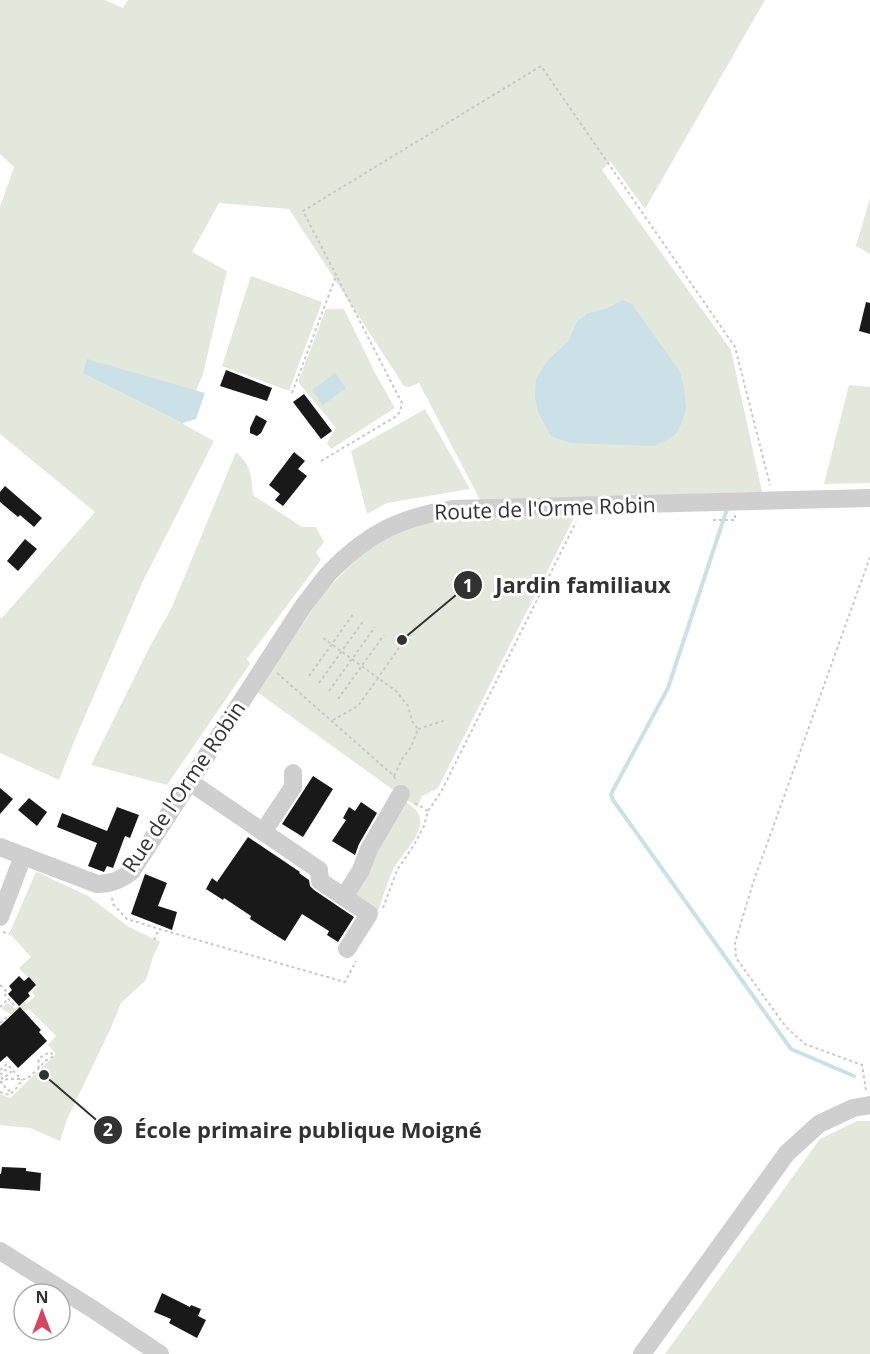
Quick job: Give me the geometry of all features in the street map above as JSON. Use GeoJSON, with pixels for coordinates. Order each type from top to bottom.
{"type":"FeatureCollection","features":[{"type":"Feature","properties":{"kind":"street","name":"Route de l'Orme Robin"},"geometry":{"type":"LineString","coordinates":[[262,671],[304,605],[329,573],[357,546],[392,525],[428,513],[454,509],[870,498]]}},
{"type":"Feature","properties":{"kind":"street","name":"Rue de l'Orme Robin"},"geometry":{"type":"LineString","coordinates":[[0,848],[97,884],[109,884],[131,872],[262,671]]}},
{"type":"Feature","properties":{"kind":"street"},"geometry":{"type":"LineString","coordinates":[[263,832],[293,787],[293,773]]}},
{"type":"Feature","properties":{"kind":"street"},"geometry":{"type":"LineString","coordinates":[[190,782],[319,870],[320,880],[369,914],[351,956]]}},
{"type":"Feature","properties":{"kind":"street"},"geometry":{"type":"LineString","coordinates":[[344,897],[362,870],[369,849],[401,794]]}},
{"type":"Feature","properties":{"kind":"street"},"geometry":{"type":"LineString","coordinates":[[0,917],[23,856]]}},
{"type":"Feature","properties":{"kind":"street"},"geometry":{"type":"LineString","coordinates":[[642,1354],[788,1153],[819,1124],[853,1108],[869,1104]]}},
{"type":"Feature","properties":{"kind":"street"},"geometry":{"type":"LineString","coordinates":[[0,1251],[160,1354]]}},
{"type":"Feature","properties":{"kind":"path"},"geometry":{"type":"LineString","coordinates":[[321,461],[395,417],[400,412],[402,403],[303,211],[541,66],[735,347],[771,488],[772,501]]}},
{"type":"Feature","properties":{"kind":"path"},"geometry":{"type":"LineString","coordinates":[[292,393],[336,276]]}},
{"type":"Feature","properties":{"kind":"path"},"geometry":{"type":"LineString","coordinates":[[713,520],[735,520],[735,514]]}},
{"type":"Feature","properties":{"kind":"path"},"geometry":{"type":"LineString","coordinates":[[380,912],[386,902],[397,870],[424,826],[428,811],[441,792],[579,515]]}},
{"type":"Feature","properties":{"kind":"path"},"geometry":{"type":"LineString","coordinates":[[869,1104],[862,1065],[805,1044],[786,1027],[736,958],[735,943],[753,883],[870,557]]}},
{"type":"Feature","properties":{"kind":"path"},"geometry":{"type":"LineString","coordinates":[[309,676],[354,613]]}},
{"type":"Feature","properties":{"kind":"path"},"geometry":{"type":"LineString","coordinates":[[319,683],[364,620]]}},
{"type":"Feature","properties":{"kind":"path"},"geometry":{"type":"LineString","coordinates":[[329,691],[375,627]]}},
{"type":"Feature","properties":{"kind":"path"},"geometry":{"type":"LineString","coordinates":[[338,699],[384,635]]}},
{"type":"Feature","properties":{"kind":"path"},"geometry":{"type":"LineString","coordinates":[[323,638],[396,691],[408,706],[412,721],[418,729]]}},
{"type":"Feature","properties":{"kind":"path"},"geometry":{"type":"LineString","coordinates":[[332,721],[358,706],[399,648]]}},
{"type":"Feature","properties":{"kind":"path"},"geometry":{"type":"LineString","coordinates":[[262,671],[332,721],[394,776],[401,794],[428,811]]}},
{"type":"Feature","properties":{"kind":"path"},"geometry":{"type":"LineString","coordinates":[[418,729],[446,720]]}},
{"type":"Feature","properties":{"kind":"path"},"geometry":{"type":"LineString","coordinates":[[394,776],[411,747],[418,729]]}},
{"type":"Feature","properties":{"kind":"path"},"geometry":{"type":"LineString","coordinates":[[109,884],[113,904],[128,918],[159,929],[345,982],[351,956]]}},
{"type":"Feature","properties":{"kind":"path"},"geometry":{"type":"LineString","coordinates":[[154,940],[159,929]]}},
{"type":"Feature","properties":{"kind":"path"},"geometry":{"type":"LineString","coordinates":[[0,931],[10,934]]}},
{"type":"Feature","properties":{"kind":"path"},"geometry":{"type":"LineString","coordinates":[[0,985],[15,1006]]}},
{"type":"Feature","properties":{"kind":"path"},"geometry":{"type":"LineString","coordinates":[[0,1007],[8,999]]}},
{"type":"Feature","properties":{"kind":"path"},"geometry":{"type":"LineString","coordinates":[[0,1023],[8,1016]]}},
{"type":"Feature","properties":{"kind":"path"},"geometry":{"type":"LineString","coordinates":[[1,1082],[7,1079],[29,1077],[39,1068],[45,1060],[54,1056],[50,1052],[39,1058],[39,1068]]}},
{"type":"Feature","properties":{"kind":"path"},"geometry":{"type":"LineString","coordinates":[[0,1070],[7,1064],[22,1079]]}},
{"type":"Feature","properties":{"kind":"path"},"geometry":{"type":"LineString","coordinates":[[0,1075],[5,1070],[10,1072],[9,1075],[2,1077],[1,1082]]}},
{"type":"Feature","properties":{"kind":"path"},"geometry":{"type":"LineString","coordinates":[[0,1092],[9,1095],[22,1079]]}},
{"type":"Feature","properties":{"kind":"path"},"geometry":{"type":"LineString","coordinates":[[1,1082],[7,1090],[15,1090]]}},
{"type":"Feature","properties":{"kind":"shaded area"},"geometry":{"type":"Polygon","coordinates":[[[0,0],[105,0],[123,8],[128,0],[765,0],[645,209],[610,161],[602,170],[731,350],[762,492],[480,500],[419,383],[409,387],[404,386],[289,209],[219,203],[192,252],[227,271],[203,374],[183,424],[214,441],[142,583],[59,780],[0,753],[0,618],[95,512],[0,434],[0,207],[14,167],[0,154],[0,0]],[[622,300],[607,308],[588,313],[577,321],[568,341],[548,360],[622,300]]]}},
{"type":"Feature","properties":{"kind":"shaded area"},"geometry":{"type":"Polygon","coordinates":[[[870,198],[870,254],[856,246],[870,198]]]}},
{"type":"Feature","properties":{"kind":"shaded area"},"geometry":{"type":"Polygon","coordinates":[[[251,276],[322,302],[289,391],[222,366],[251,276]]]}},
{"type":"Feature","properties":{"kind":"shaded area"},"geometry":{"type":"Polygon","coordinates":[[[326,309],[344,309],[395,408],[331,449],[327,443],[336,428],[298,382],[326,309]]]}},
{"type":"Feature","properties":{"kind":"shaded area"},"geometry":{"type":"Polygon","coordinates":[[[849,385],[870,387],[870,483],[824,484],[849,385]]]}},
{"type":"Feature","properties":{"kind":"shaded area"},"geometry":{"type":"Polygon","coordinates":[[[425,409],[470,489],[387,503],[367,514],[351,451],[425,409]]]}},
{"type":"Feature","properties":{"kind":"shaded area"},"geometry":{"type":"Polygon","coordinates":[[[236,452],[248,466],[253,495],[302,527],[316,527],[324,542],[316,552],[321,560],[247,659],[250,664],[167,785],[91,765],[172,607],[236,452]]]}},
{"type":"Feature","properties":{"kind":"shaded area"},"geometry":{"type":"Polygon","coordinates":[[[573,515],[573,520],[438,788],[422,796],[417,807],[257,692],[325,591],[362,554],[397,532],[444,518],[573,515]]]}},
{"type":"Feature","properties":{"kind":"shaded area"},"geometry":{"type":"Polygon","coordinates":[[[401,799],[418,812],[420,826],[415,838],[394,868],[378,912],[351,892],[401,799]]]}},
{"type":"Feature","properties":{"kind":"shaded area"},"geometry":{"type":"Polygon","coordinates":[[[37,872],[88,896],[129,927],[160,942],[146,980],[121,1003],[67,1119],[60,1141],[30,1128],[0,1125],[0,1094],[10,1098],[56,1054],[48,1045],[56,1036],[29,1009],[15,1017],[1,1008],[9,1003],[15,1009],[24,1001],[27,1004],[35,996],[32,992],[37,987],[19,968],[31,957],[10,932],[37,872]]]}},
{"type":"Feature","properties":{"kind":"shaded area"},"geometry":{"type":"Polygon","coordinates":[[[857,1121],[870,1121],[870,1354],[665,1354],[820,1139],[857,1121]]]}},
{"type":"Feature","properties":{"kind":"water"},"geometry":{"type":"Polygon","coordinates":[[[622,300],[632,304],[680,372],[686,409],[676,434],[654,446],[570,443],[551,436],[538,412],[535,398],[536,379],[548,360],[568,341],[577,321],[588,313],[607,308],[622,300]]]}},
{"type":"Feature","properties":{"kind":"water"},"geometry":{"type":"Polygon","coordinates":[[[87,359],[205,393],[196,419],[183,423],[83,373],[87,359]]]}},
{"type":"Feature","properties":{"kind":"water"},"geometry":{"type":"Polygon","coordinates":[[[335,373],[346,388],[323,405],[312,390],[335,373]]]}},
{"type":"Feature","properties":{"kind":"building"},"geometry":{"type":"Polygon","coordinates":[[[866,302],[870,303],[870,334],[859,331],[866,302]]]}},
{"type":"Feature","properties":{"kind":"building"},"geometry":{"type":"Polygon","coordinates":[[[226,370],[272,388],[267,401],[220,386],[226,370]]]}},
{"type":"Feature","properties":{"kind":"building"},"geometry":{"type":"Polygon","coordinates":[[[304,394],[332,431],[321,439],[293,402],[304,394]]]}},
{"type":"Feature","properties":{"kind":"building"},"geometry":{"type":"Polygon","coordinates":[[[256,415],[267,421],[257,436],[250,433],[256,415]]]}},
{"type":"Feature","properties":{"kind":"building"},"geometry":{"type":"Polygon","coordinates":[[[294,452],[305,461],[298,469],[307,476],[283,506],[275,500],[280,494],[269,485],[294,452]]]}},
{"type":"Feature","properties":{"kind":"building"},"geometry":{"type":"Polygon","coordinates":[[[5,486],[42,518],[34,527],[0,502],[0,492],[5,486]]]}},
{"type":"Feature","properties":{"kind":"building"},"geometry":{"type":"Polygon","coordinates":[[[25,539],[37,549],[18,571],[7,561],[25,539]]]}},
{"type":"Feature","properties":{"kind":"building"},"geometry":{"type":"Polygon","coordinates":[[[313,776],[333,789],[303,837],[282,824],[313,776]]]}},
{"type":"Feature","properties":{"kind":"building"},"geometry":{"type":"Polygon","coordinates":[[[0,788],[13,799],[0,814],[0,788]]]}},
{"type":"Feature","properties":{"kind":"building"},"geometry":{"type":"Polygon","coordinates":[[[29,798],[47,812],[37,826],[18,810],[29,798]]]}},
{"type":"Feature","properties":{"kind":"building"},"geometry":{"type":"Polygon","coordinates":[[[361,802],[377,813],[355,855],[332,841],[346,820],[343,818],[349,807],[355,811],[361,802]]]}},
{"type":"Feature","properties":{"kind":"building"},"geometry":{"type":"Polygon","coordinates":[[[117,807],[139,815],[130,838],[125,836],[113,868],[107,866],[104,872],[88,866],[97,843],[57,827],[62,813],[107,831],[117,807]]]}},
{"type":"Feature","properties":{"kind":"building"},"geometry":{"type":"Polygon","coordinates":[[[248,837],[300,872],[309,880],[314,890],[354,917],[338,942],[327,935],[329,931],[302,914],[285,941],[250,919],[251,916],[224,898],[223,900],[206,889],[212,878],[217,882],[248,837]]]}},
{"type":"Feature","properties":{"kind":"building"},"geometry":{"type":"Polygon","coordinates":[[[145,874],[167,883],[158,906],[177,912],[172,930],[131,914],[145,874]]]}},
{"type":"Feature","properties":{"kind":"building"},"geometry":{"type":"Polygon","coordinates":[[[19,976],[24,981],[29,977],[36,985],[28,993],[30,996],[19,1006],[8,994],[12,990],[9,986],[19,976]]]}},
{"type":"Feature","properties":{"kind":"building"},"geometry":{"type":"Polygon","coordinates":[[[20,1007],[41,1030],[39,1032],[47,1041],[18,1068],[7,1056],[0,1062],[0,1026],[20,1007]]]}},
{"type":"Feature","properties":{"kind":"building"},"geometry":{"type":"Polygon","coordinates":[[[2,1167],[26,1168],[26,1171],[41,1173],[40,1191],[0,1188],[2,1167]]]}},
{"type":"Feature","properties":{"kind":"building"},"geometry":{"type":"Polygon","coordinates":[[[162,1293],[190,1307],[191,1305],[201,1309],[198,1316],[206,1320],[197,1338],[169,1323],[171,1319],[154,1312],[162,1293]]]}},
{"type":"Feature","properties":{"kind":"waterway"},"geometry":{"type":"LineString","coordinates":[[727,509],[668,688],[611,794],[613,800],[791,1049],[854,1076]]}},
{"type":"Feature","properties":{"kind":"place","name":"Jardin familiaux"},"geometry":{"type":"Point","coordinates":[402,640]}},
{"type":"Feature","properties":{"kind":"place","name":"École primaire publique Moigné"},"geometry":{"type":"Point","coordinates":[44,1075]}}]}
